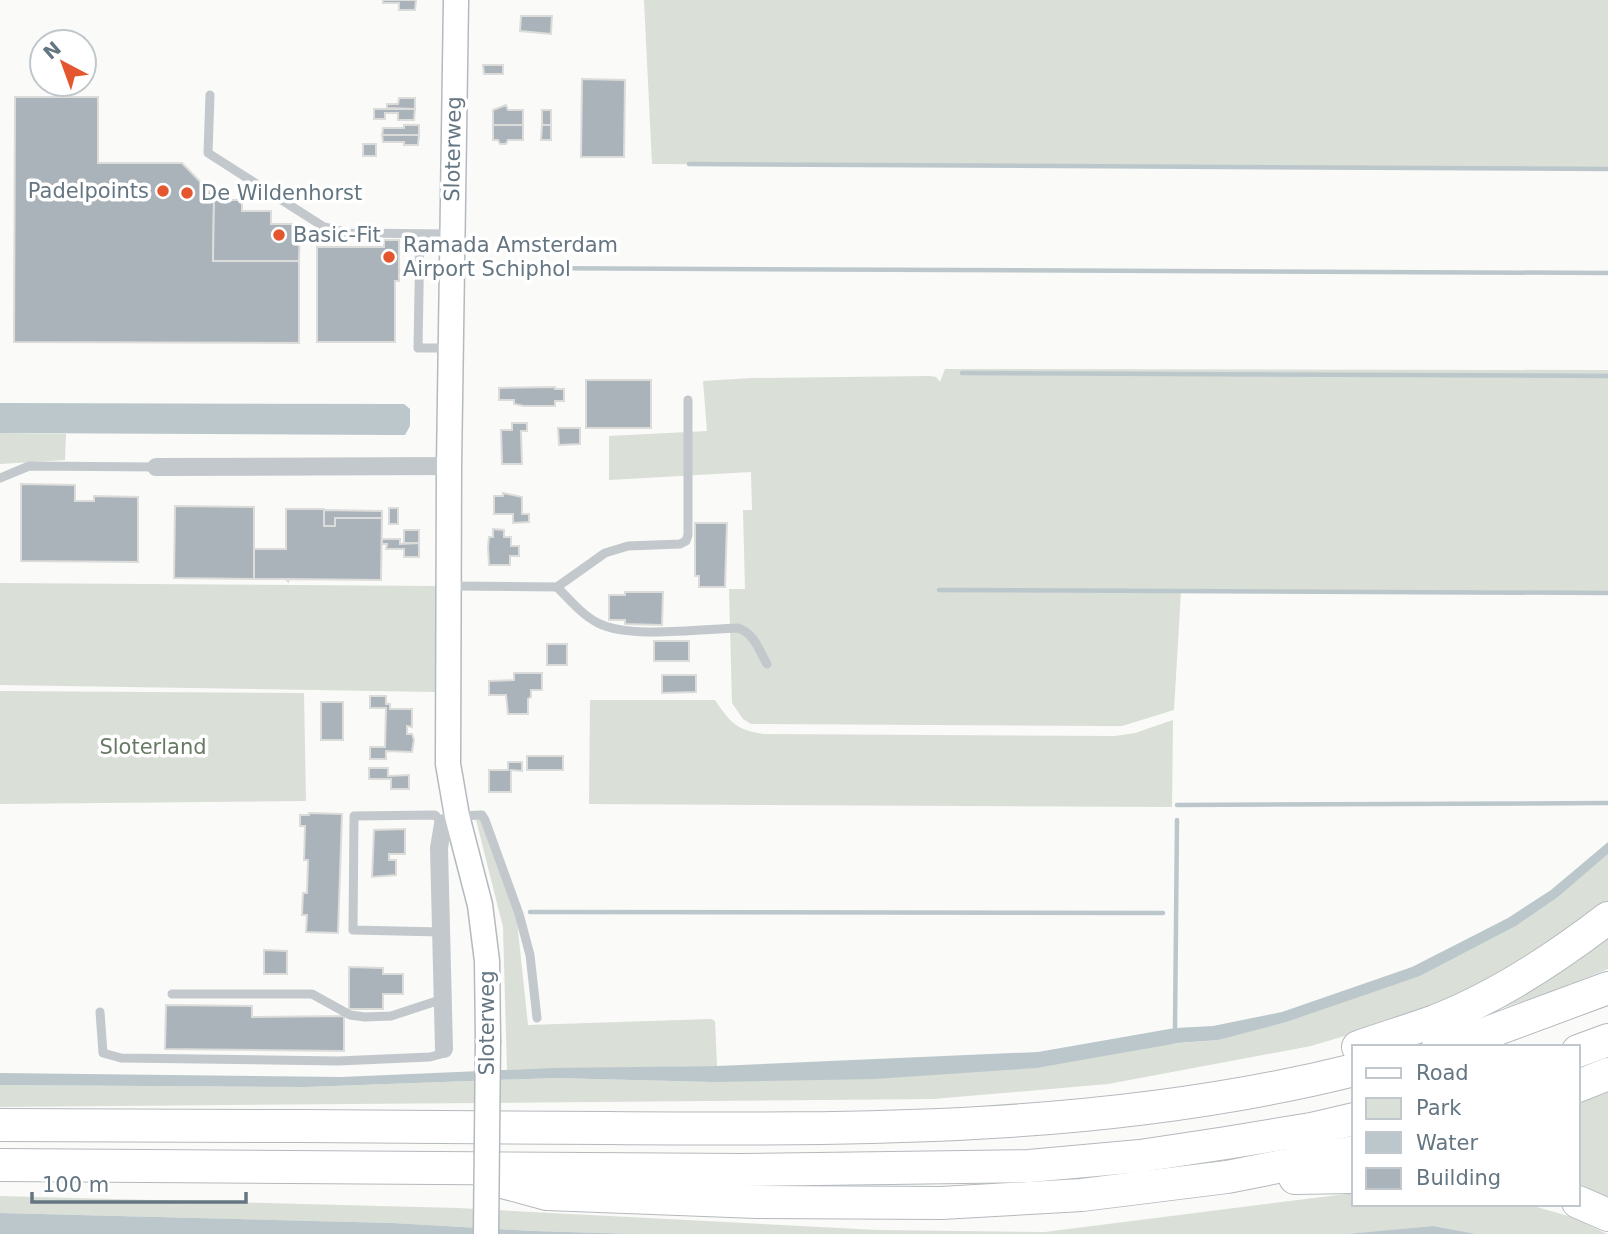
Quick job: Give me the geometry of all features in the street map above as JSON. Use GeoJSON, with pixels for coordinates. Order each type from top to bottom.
{"type":"FeatureCollection","features":[{"type":"Feature","properties":{"kind":"highway"},"geometry":{"type":"LineString","coordinates":[[1362,1045],[1438,1020],[1498,990],[1568,949],[1608,918]]}},
{"type":"Feature","properties":{"kind":"highway"},"geometry":{"type":"LineString","coordinates":[[1445,1045],[1484,1034],[1608,988]]}},
{"type":"Feature","properties":{"kind":"highway"},"geometry":{"type":"LineString","coordinates":[[1580,1050],[1608,1040]]}},
{"type":"Feature","properties":{"kind":"highway"},"geometry":{"type":"LineString","coordinates":[[1069,1118],[1195,1086],[1318,1060],[1352,1048]]}},
{"type":"Feature","properties":{"kind":"highway"},"geometry":{"type":"LineString","coordinates":[[0,1125],[766,1129],[1069,1118],[1179,1105],[1352,1071]]}},
{"type":"Feature","properties":{"kind":"highway"},"geometry":{"type":"LineString","coordinates":[[1580,1085],[1608,1074]]}},
{"type":"Feature","properties":{"kind":"highway"},"geometry":{"type":"LineString","coordinates":[[0,1166],[770,1170],[1029,1166],[1140,1156],[1311,1129],[1352,1119]]}},
{"type":"Feature","properties":{"kind":"highway"},"geometry":{"type":"LineString","coordinates":[[446,1168],[547,1194],[831,1203],[941,1203],[1082,1195],[1227,1177],[1352,1152]]}},
{"type":"Feature","properties":{"kind":"highway"},"geometry":{"type":"LineString","coordinates":[[1227,1177],[1352,1177]]}},
{"type":"Feature","properties":{"kind":"highway"},"geometry":{"type":"LineString","coordinates":[[1580,1203],[1608,1215]]}},
{"type":"Feature","properties":{"kind":"street","name":"Sloterweg"},"geometry":{"type":"LineString","coordinates":[[456,0],[449,466],[448,765],[450,820],[480,905],[487,961],[486,1234]]}},
{"type":"Feature","properties":{"kind":"street"},"geometry":{"type":"LineString","coordinates":[[156,467],[449,466]]}},
{"type":"Feature","properties":{"kind":"street","name":"Sloterweg"},"geometry":{"type":"LineString","coordinates":[[444,1049],[439,848],[450,820]]}},
{"type":"Feature","properties":{"kind":"lane"},"geometry":{"type":"LineString","coordinates":[[209,96],[208,153],[324,228],[349,233],[452,234]]}},
{"type":"Feature","properties":{"kind":"lane"},"geometry":{"type":"LineString","coordinates":[[420,234],[418,348],[451,348]]}},
{"type":"Feature","properties":{"kind":"lane"},"geometry":{"type":"LineString","coordinates":[[449,586],[557,587],[605,553],[628,546],[680,544],[686,541],[688,400]]}},
{"type":"Feature","properties":{"kind":"lane"},"geometry":{"type":"LineString","coordinates":[[0,478],[29,466],[156,467]]}},
{"type":"Feature","properties":{"kind":"lane"},"geometry":{"type":"LineString","coordinates":[[557,587],[591,618],[612,629],[745,630],[767,664]]}},
{"type":"Feature","properties":{"kind":"lane"},"geometry":{"type":"LineString","coordinates":[[441,932],[353,930],[354,816],[435,815],[450,820],[482,815],[519,914],[527,944],[537,1017]]}},
{"type":"Feature","properties":{"kind":"lane"},"geometry":{"type":"LineString","coordinates":[[172,994],[312,994],[350,1015],[365,1017],[391,1016],[443,999]]}},
{"type":"Feature","properties":{"kind":"lane"},"geometry":{"type":"LineString","coordinates":[[100,1012],[100,1042],[103,1053],[121,1058],[338,1061],[430,1057],[441,1054],[444,1049]]}},
{"type":"Feature","properties":{"kind":"green space"},"geometry":{"type":"Polygon","coordinates":[[[644,0],[1608,0],[1608,169],[652,164],[644,0]]]}},
{"type":"Feature","properties":{"kind":"green space"},"geometry":{"type":"Polygon","coordinates":[[[945,369],[1608,370],[1608,593],[1181,591],[1174,710],[1122,726],[751,724],[743,719],[732,703],[729,589],[745,589],[743,510],[752,510],[751,472],[609,480],[609,436],[707,431],[703,381],[930,376],[936,377],[940,382],[945,369]]]}},
{"type":"Feature","properties":{"kind":"green space"},"geometry":{"type":"Polygon","coordinates":[[[0,433],[66,434],[65,460],[0,464],[0,433]]]}},
{"type":"Feature","properties":{"kind":"green space"},"geometry":{"type":"Polygon","coordinates":[[[0,583],[436,586],[437,692],[0,685],[0,583]]]}},
{"type":"Feature","properties":{"kind":"green space","name":"Sloterland"},"geometry":{"type":"Polygon","coordinates":[[[0,691],[304,693],[306,801],[0,804],[0,691]]]}},
{"type":"Feature","properties":{"kind":"green space"},"geometry":{"type":"Polygon","coordinates":[[[590,700],[715,700],[725,715],[741,728],[765,734],[1115,736],[1135,733],[1173,720],[1172,807],[589,804],[590,700]]]}},
{"type":"Feature","properties":{"kind":"green space"},"geometry":{"type":"Polygon","coordinates":[[[480,818],[517,921],[528,1025],[711,1019],[715,1021],[717,1066],[507,1070],[503,927],[476,820],[480,818]]]}},
{"type":"Feature","properties":{"kind":"green space"},"geometry":{"type":"Polygon","coordinates":[[[1608,854],[1608,905],[1515,968],[1432,1010],[1311,1046],[1108,1084],[933,1099],[0,1107],[0,1085],[306,1087],[554,1078],[713,1082],[1218,1040],[1420,976],[1516,926],[1558,897],[1608,854]]]}},
{"type":"Feature","properties":{"kind":"green space"},"geometry":{"type":"Polygon","coordinates":[[[1608,934],[1608,969],[1543,995],[1449,1025],[1608,934]]]}},
{"type":"Feature","properties":{"kind":"green space"},"geometry":{"type":"Polygon","coordinates":[[[1608,1092],[1608,1206],[1580,1193],[1580,1103],[1608,1092]]]}},
{"type":"Feature","properties":{"kind":"green space"},"geometry":{"type":"Polygon","coordinates":[[[1352,1193],[1352,1206],[1533,1206],[1572,1217],[1607,1234],[1477,1234],[1433,1226],[1349,1234],[637,1234],[393,1223],[0,1213],[0,1196],[458,1208],[877,1230],[1045,1232],[1352,1193]]]}},
{"type":"Feature","properties":{"kind":"water"},"geometry":{"type":"Polygon","coordinates":[[[0,403],[404,404],[410,409],[410,426],[405,435],[0,433],[0,403]]]}},
{"type":"Feature","properties":{"kind":"water"},"geometry":{"type":"Polygon","coordinates":[[[1608,842],[1608,854],[1558,897],[1516,926],[1420,976],[1286,1022],[1218,1040],[1178,1043],[1036,1068],[874,1079],[713,1082],[554,1078],[306,1087],[0,1085],[0,1073],[341,1077],[554,1068],[717,1066],[1038,1052],[1175,1028],[1213,1026],[1282,1012],[1412,967],[1508,918],[1551,890],[1608,842]]]}},
{"type":"Feature","properties":{"kind":"water"},"geometry":{"type":"Polygon","coordinates":[[[0,1213],[393,1223],[637,1234],[0,1234],[0,1213]]]}},
{"type":"Feature","properties":{"kind":"water"},"geometry":{"type":"Polygon","coordinates":[[[1433,1226],[1477,1234],[1349,1234],[1357,1233],[1433,1226]]]}},
{"type":"Feature","properties":{"kind":"building"},"geometry":{"type":"Polygon","coordinates":[[[383,0],[416,0],[415,10],[399,10],[399,3],[383,3],[383,0]]]}},
{"type":"Feature","properties":{"kind":"building"},"geometry":{"type":"Polygon","coordinates":[[[521,16],[552,16],[551,34],[520,31],[521,16]]]}},
{"type":"Feature","properties":{"kind":"building"},"geometry":{"type":"Polygon","coordinates":[[[483,65],[503,65],[503,74],[484,74],[483,65]]]}},
{"type":"Feature","properties":{"kind":"building"},"geometry":{"type":"Polygon","coordinates":[[[582,79],[625,80],[624,157],[581,157],[582,79]]]}},
{"type":"Feature","properties":{"kind":"building"},"geometry":{"type":"Polygon","coordinates":[[[15,97],[98,98],[98,163],[182,163],[214,196],[213,261],[299,261],[299,343],[14,342],[15,97]]]}},
{"type":"Feature","properties":{"kind":"building"},"geometry":{"type":"Polygon","coordinates":[[[399,98],[415,98],[415,109],[387,108],[387,104],[398,104],[399,98]]]}},
{"type":"Feature","properties":{"kind":"building"},"geometry":{"type":"Polygon","coordinates":[[[506,105],[508,110],[523,110],[523,125],[493,125],[493,110],[506,105]]]}},
{"type":"Feature","properties":{"kind":"building"},"geometry":{"type":"Polygon","coordinates":[[[374,109],[415,109],[414,120],[398,120],[398,113],[385,113],[385,119],[374,119],[374,109]]]}},
{"type":"Feature","properties":{"kind":"building"},"geometry":{"type":"Polygon","coordinates":[[[542,110],[551,110],[551,125],[542,125],[542,110]]]}},
{"type":"Feature","properties":{"kind":"building"},"geometry":{"type":"Polygon","coordinates":[[[404,125],[419,125],[419,135],[382,135],[383,128],[404,128],[404,125]]]}},
{"type":"Feature","properties":{"kind":"building"},"geometry":{"type":"Polygon","coordinates":[[[493,125],[523,125],[523,140],[508,140],[506,144],[500,144],[498,140],[493,140],[493,125]]]}},
{"type":"Feature","properties":{"kind":"building"},"geometry":{"type":"Polygon","coordinates":[[[542,125],[551,125],[551,140],[541,140],[542,125]]]}},
{"type":"Feature","properties":{"kind":"building"},"geometry":{"type":"Polygon","coordinates":[[[382,135],[419,135],[418,145],[383,142],[382,135]]]}},
{"type":"Feature","properties":{"kind":"building"},"geometry":{"type":"Polygon","coordinates":[[[363,144],[376,144],[376,156],[363,156],[363,144]]]}},
{"type":"Feature","properties":{"kind":"building"},"geometry":{"type":"Polygon","coordinates":[[[214,200],[242,200],[242,211],[271,211],[271,224],[300,224],[299,261],[213,261],[214,200]]]}},
{"type":"Feature","properties":{"kind":"building"},"geometry":{"type":"Polygon","coordinates":[[[384,240],[399,240],[399,281],[395,281],[395,342],[317,342],[317,247],[384,247],[384,240]]]}},
{"type":"Feature","properties":{"kind":"building"},"geometry":{"type":"Polygon","coordinates":[[[586,380],[651,380],[651,428],[586,428],[586,380]]]}},
{"type":"Feature","properties":{"kind":"building"},"geometry":{"type":"Polygon","coordinates":[[[499,388],[564,389],[564,401],[555,401],[555,406],[524,406],[514,404],[514,400],[499,400],[499,388]]]}},
{"type":"Feature","properties":{"kind":"building"},"geometry":{"type":"Polygon","coordinates":[[[512,423],[527,423],[527,431],[521,431],[522,464],[502,464],[501,430],[512,430],[512,423]]]}},
{"type":"Feature","properties":{"kind":"building"},"geometry":{"type":"Polygon","coordinates":[[[558,428],[580,428],[580,444],[559,445],[558,428]]]}},
{"type":"Feature","properties":{"kind":"building"},"geometry":{"type":"Polygon","coordinates":[[[21,484],[75,485],[75,501],[94,501],[94,496],[138,497],[138,562],[21,561],[21,484]]]}},
{"type":"Feature","properties":{"kind":"building"},"geometry":{"type":"Polygon","coordinates":[[[503,493],[522,497],[522,514],[529,514],[529,522],[513,523],[513,514],[494,514],[494,496],[503,496],[503,493]]]}},
{"type":"Feature","properties":{"kind":"building"},"geometry":{"type":"Polygon","coordinates":[[[175,506],[254,507],[254,579],[174,578],[175,506]]]}},
{"type":"Feature","properties":{"kind":"building"},"geometry":{"type":"Polygon","coordinates":[[[389,508],[398,508],[398,524],[389,524],[389,508]]]}},
{"type":"Feature","properties":{"kind":"building"},"geometry":{"type":"Polygon","coordinates":[[[286,509],[324,509],[324,526],[335,526],[335,518],[382,518],[381,580],[254,579],[254,549],[286,549],[286,509]]]}},
{"type":"Feature","properties":{"kind":"building"},"geometry":{"type":"Polygon","coordinates":[[[324,510],[382,511],[382,518],[335,518],[335,526],[324,526],[324,510]]]}},
{"type":"Feature","properties":{"kind":"building"},"geometry":{"type":"Polygon","coordinates":[[[695,523],[727,523],[725,587],[699,587],[699,576],[695,576],[695,523]]]}},
{"type":"Feature","properties":{"kind":"building"},"geometry":{"type":"Polygon","coordinates":[[[493,529],[504,530],[504,537],[511,537],[511,546],[519,546],[519,556],[510,556],[510,565],[489,565],[489,537],[493,537],[493,529]]]}},
{"type":"Feature","properties":{"kind":"building"},"geometry":{"type":"Polygon","coordinates":[[[404,530],[419,530],[419,543],[404,543],[404,530]]]}},
{"type":"Feature","properties":{"kind":"building"},"geometry":{"type":"Polygon","coordinates":[[[382,539],[400,539],[400,544],[419,543],[419,557],[404,557],[404,549],[386,549],[387,544],[382,544],[382,539]]]}},
{"type":"Feature","properties":{"kind":"building"},"geometry":{"type":"Polygon","coordinates":[[[625,592],[663,592],[662,625],[625,624],[625,620],[609,620],[609,595],[625,595],[625,592]]]}},
{"type":"Feature","properties":{"kind":"building"},"geometry":{"type":"Polygon","coordinates":[[[654,641],[689,641],[689,661],[654,661],[654,641]]]}},
{"type":"Feature","properties":{"kind":"building"},"geometry":{"type":"Polygon","coordinates":[[[547,644],[567,644],[567,665],[547,665],[547,644]]]}},
{"type":"Feature","properties":{"kind":"building"},"geometry":{"type":"Polygon","coordinates":[[[514,673],[542,673],[542,690],[531,690],[528,714],[508,714],[506,695],[489,695],[489,681],[514,680],[514,673]]]}},
{"type":"Feature","properties":{"kind":"building"},"geometry":{"type":"Polygon","coordinates":[[[662,675],[696,675],[696,692],[662,693],[662,675]]]}},
{"type":"Feature","properties":{"kind":"building"},"geometry":{"type":"Polygon","coordinates":[[[370,696],[386,696],[386,704],[390,704],[390,709],[412,709],[412,727],[407,726],[407,734],[412,734],[414,740],[412,752],[386,751],[386,759],[370,759],[370,747],[385,747],[386,708],[370,708],[370,696]]]}},
{"type":"Feature","properties":{"kind":"building"},"geometry":{"type":"Polygon","coordinates":[[[321,702],[343,702],[343,740],[321,740],[321,702]]]}},
{"type":"Feature","properties":{"kind":"building"},"geometry":{"type":"Polygon","coordinates":[[[527,756],[563,756],[563,770],[527,770],[527,756]]]}},
{"type":"Feature","properties":{"kind":"building"},"geometry":{"type":"Polygon","coordinates":[[[508,762],[522,762],[522,771],[511,770],[511,792],[489,792],[489,770],[508,770],[508,762]]]}},
{"type":"Feature","properties":{"kind":"building"},"geometry":{"type":"Polygon","coordinates":[[[369,768],[388,768],[388,776],[409,775],[409,789],[391,789],[391,779],[369,779],[369,768]]]}},
{"type":"Feature","properties":{"kind":"building"},"geometry":{"type":"Polygon","coordinates":[[[342,814],[338,933],[306,932],[307,915],[302,915],[303,893],[307,893],[308,860],[304,860],[305,826],[300,826],[300,815],[342,814]]]}},
{"type":"Feature","properties":{"kind":"building"},"geometry":{"type":"Polygon","coordinates":[[[405,829],[405,854],[389,854],[389,860],[396,860],[396,875],[372,877],[374,830],[405,829]]]}},
{"type":"Feature","properties":{"kind":"building"},"geometry":{"type":"Polygon","coordinates":[[[264,950],[287,951],[287,974],[264,974],[264,950]]]}},
{"type":"Feature","properties":{"kind":"building"},"geometry":{"type":"Polygon","coordinates":[[[349,967],[383,968],[383,974],[403,974],[403,994],[383,994],[383,1009],[349,1009],[349,967]]]}},
{"type":"Feature","properties":{"kind":"building"},"geometry":{"type":"Polygon","coordinates":[[[166,1005],[252,1006],[252,1017],[344,1016],[344,1051],[165,1049],[166,1005]]]}},
{"type":"Feature","properties":{"kind":"waterway"},"geometry":{"type":"LineString","coordinates":[[689,164],[1608,169]]}},
{"type":"Feature","properties":{"kind":"waterway"},"geometry":{"type":"LineString","coordinates":[[507,268],[1608,273]]}},
{"type":"Feature","properties":{"kind":"waterway"},"geometry":{"type":"LineString","coordinates":[[962,373],[1608,376]]}},
{"type":"Feature","properties":{"kind":"waterway"},"geometry":{"type":"LineString","coordinates":[[939,590],[1608,593]]}},
{"type":"Feature","properties":{"kind":"waterway"},"geometry":{"type":"LineString","coordinates":[[1177,805],[1608,803]]}},
{"type":"Feature","properties":{"kind":"waterway"},"geometry":{"type":"LineString","coordinates":[[1175,1028],[1177,820]]}},
{"type":"Feature","properties":{"kind":"waterway"},"geometry":{"type":"LineString","coordinates":[[530,912],[1163,913]]}},
{"type":"Feature","properties":{"kind":"place","name":"Padelpoints"},"geometry":{"type":"Point","coordinates":[163,191]}},
{"type":"Feature","properties":{"kind":"place","name":"De Wildenhorst"},"geometry":{"type":"Point","coordinates":[187,193]}},
{"type":"Feature","properties":{"kind":"place","name":"Basic-Fit"},"geometry":{"type":"Point","coordinates":[279,235]}},
{"type":"Feature","properties":{"kind":"place","name":"Ramada Amsterdam Airport Schiphol"},"geometry":{"type":"Point","coordinates":[389,257]}}]}
